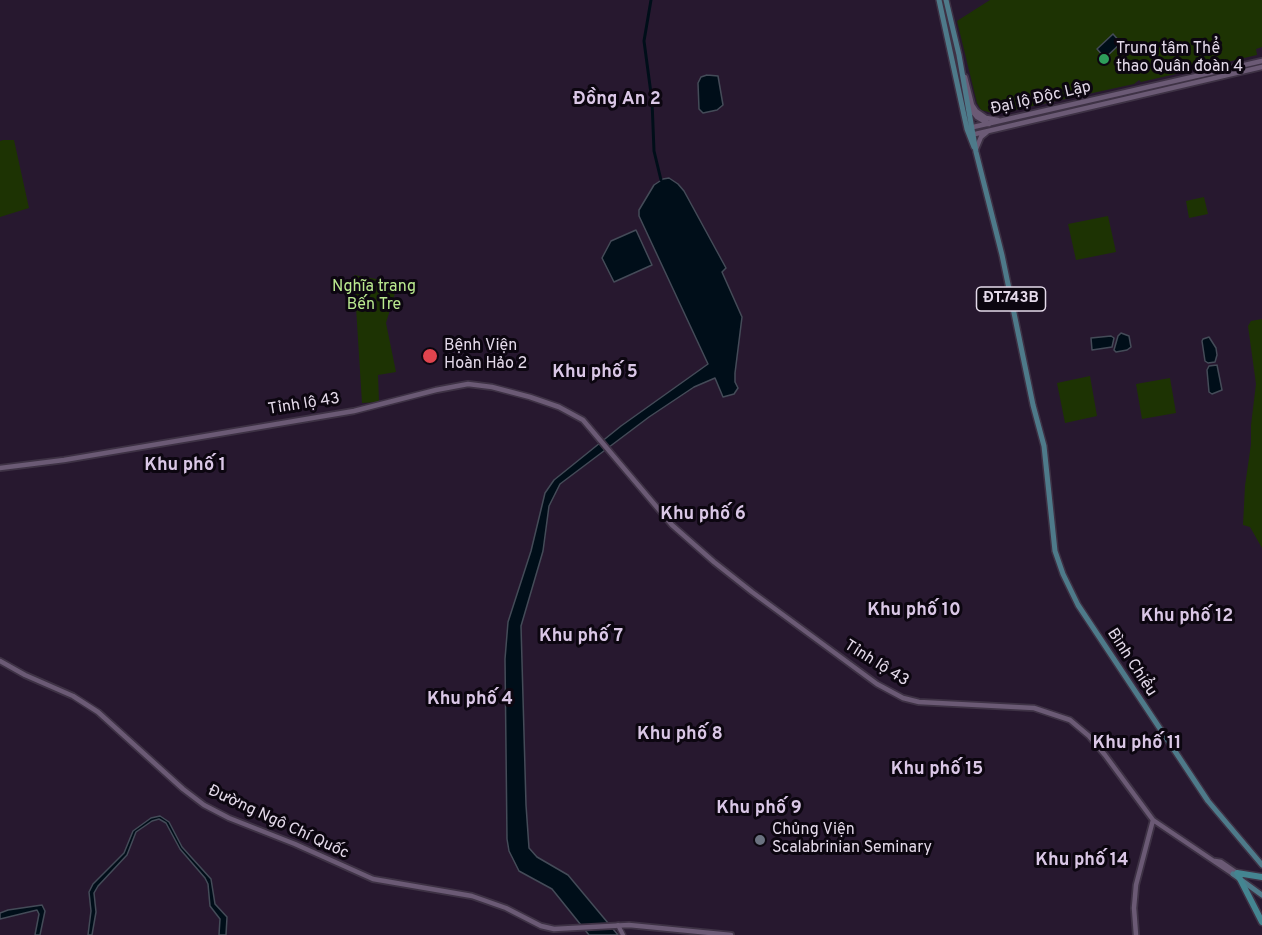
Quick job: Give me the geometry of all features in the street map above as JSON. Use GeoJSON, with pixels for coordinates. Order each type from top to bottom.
{"type":"FeatureCollection","features":[{"type":"Feature","properties":{"kind":"highway"},"geometry":{"type":"LineString","coordinates":[[1239,876],[1260,876]]}},
{"type":"Feature","properties":{"kind":"highway"},"geometry":{"type":"LineString","coordinates":[[1239,876],[1262,915]]}},
{"type":"Feature","properties":{"kind":"highway"},"geometry":{"type":"LineString","coordinates":[[1239,876],[1262,922]]}},
{"type":"Feature","properties":{"kind":"highway"},"geometry":{"type":"LineString","coordinates":[[1251,882],[1251,878],[1260,876]]}},
{"type":"Feature","properties":{"kind":"main road","name":"ĐT.743B"},"geometry":{"type":"LineString","coordinates":[[939,0],[976,152]]}},
{"type":"Feature","properties":{"kind":"main road","name":"ĐT.743B"},"geometry":{"type":"LineString","coordinates":[[946,0],[968,106],[970,132]]}},
{"type":"Feature","properties":{"kind":"main road","name":"Đại lộ Độc Lập"},"geometry":{"type":"LineString","coordinates":[[970,132],[989,124],[1262,61]]}},
{"type":"Feature","properties":{"kind":"main road","name":"Đại lộ Độc Lập"},"geometry":{"type":"LineString","coordinates":[[970,132],[990,130],[1262,68]]}},
{"type":"Feature","properties":{"kind":"main road"},"geometry":{"type":"LineString","coordinates":[[961,69],[976,111],[986,118],[1004,121]]}},
{"type":"Feature","properties":{"kind":"main road"},"geometry":{"type":"LineString","coordinates":[[968,106],[976,117],[989,124]]}},
{"type":"Feature","properties":{"kind":"main road"},"geometry":{"type":"LineString","coordinates":[[976,152],[981,137],[990,130]]}},
{"type":"Feature","properties":{"kind":"main road","name":"Bình Chiểu"},"geometry":{"type":"LineString","coordinates":[[976,152],[1002,255],[1033,405],[1044,446],[1054,551],[1072,596],[1208,801],[1262,865]]}},
{"type":"Feature","properties":{"kind":"main road","name":"Tỉnh lộ 43"},"geometry":{"type":"LineString","coordinates":[[0,468],[102,454],[354,411],[468,384],[512,391],[559,407],[582,420],[664,517],[714,562],[877,684],[903,698],[919,702],[1034,708],[1070,720],[1089,736],[1107,757],[1153,820],[1215,861],[1221,861],[1262,895]]}},
{"type":"Feature","properties":{"kind":"main road","name":"Đường Ngô Chí Quốc"},"geometry":{"type":"LineString","coordinates":[[0,661],[77,698],[98,712],[183,789],[204,805],[229,818],[295,844],[373,879],[472,896],[506,908],[541,926],[554,929],[618,925],[731,935]]}},
{"type":"Feature","properties":{"kind":"main road"},"geometry":{"type":"LineString","coordinates":[[1136,935],[1134,908],[1136,885],[1153,820]]}},
{"type":"Feature","properties":{"kind":"main road","name":"Tỉnh lộ 43"},"geometry":{"type":"LineString","coordinates":[[1239,876],[1262,890]]}},
{"type":"Feature","properties":{"kind":"street"},"geometry":{"type":"LineString","coordinates":[[618,925],[623,935]]}},
{"type":"Feature","properties":{"kind":"green space","name":"Trung tâm Thể thao Quân đoàn 4"},"geometry":{"type":"Polygon","coordinates":[[[990,0],[1262,0],[1262,47],[1256,49],[1257,55],[996,114],[981,110],[977,103],[957,21],[990,0]]]}},
{"type":"Feature","properties":{"kind":"green space"},"geometry":{"type":"Polygon","coordinates":[[[14,140],[29,208],[0,217],[0,141],[14,140]]]}},
{"type":"Feature","properties":{"kind":"green space"},"geometry":{"type":"Polygon","coordinates":[[[1204,197],[1208,214],[1189,218],[1186,201],[1204,197]]]}},
{"type":"Feature","properties":{"kind":"green space"},"geometry":{"type":"Polygon","coordinates":[[[1108,216],[1116,252],[1076,260],[1068,224],[1108,216]]]}},
{"type":"Feature","properties":{"kind":"green space","name":"Nghĩa trang Bến Tre"},"geometry":{"type":"Polygon","coordinates":[[[354,275],[398,283],[386,323],[396,372],[378,375],[379,402],[362,403],[354,275]]]}},
{"type":"Feature","properties":{"kind":"green space"},"geometry":{"type":"Polygon","coordinates":[[[1262,319],[1262,548],[1250,527],[1243,525],[1256,384],[1248,326],[1251,321],[1262,319]]]}},
{"type":"Feature","properties":{"kind":"green space"},"geometry":{"type":"Polygon","coordinates":[[[1090,376],[1097,416],[1065,423],[1057,383],[1090,376]]]}},
{"type":"Feature","properties":{"kind":"green space"},"geometry":{"type":"Polygon","coordinates":[[[1170,378],[1176,413],[1142,419],[1136,384],[1170,378]]]}},
{"type":"Feature","properties":{"kind":"water"},"geometry":{"type":"Polygon","coordinates":[[[1113,34],[1121,43],[1105,58],[1097,49],[1113,34]]]}},
{"type":"Feature","properties":{"kind":"water"},"geometry":{"type":"Polygon","coordinates":[[[718,76],[723,105],[717,110],[703,113],[699,109],[698,83],[701,77],[718,76]]]}},
{"type":"Feature","properties":{"kind":"water"},"geometry":{"type":"Polygon","coordinates":[[[669,178],[684,191],[726,268],[722,272],[742,317],[735,373],[738,388],[734,394],[723,397],[715,378],[694,387],[649,417],[560,484],[549,506],[543,551],[521,626],[529,848],[537,857],[568,875],[618,935],[589,935],[552,889],[519,871],[509,851],[505,659],[508,622],[531,551],[545,493],[554,480],[621,426],[708,364],[639,216],[639,210],[654,185],[669,178]]]}},
{"type":"Feature","properties":{"kind":"water"},"geometry":{"type":"Polygon","coordinates":[[[636,230],[652,265],[614,282],[602,258],[611,241],[636,230]]]}},
{"type":"Feature","properties":{"kind":"water"},"geometry":{"type":"Polygon","coordinates":[[[1121,333],[1129,336],[1131,347],[1116,352],[1114,350],[1121,333]]]}},
{"type":"Feature","properties":{"kind":"water"},"geometry":{"type":"Polygon","coordinates":[[[1111,336],[1114,338],[1112,347],[1092,350],[1091,338],[1111,336]]]}},
{"type":"Feature","properties":{"kind":"water"},"geometry":{"type":"Polygon","coordinates":[[[1209,337],[1216,348],[1217,355],[1215,362],[1208,363],[1205,361],[1202,341],[1209,337]]]}},
{"type":"Feature","properties":{"kind":"water"},"geometry":{"type":"Polygon","coordinates":[[[1217,365],[1222,390],[1212,394],[1209,392],[1207,370],[1209,366],[1217,365]]]}},
{"type":"Feature","properties":{"kind":"water"},"geometry":{"type":"Polygon","coordinates":[[[160,816],[169,822],[182,847],[211,879],[215,904],[227,917],[226,935],[219,935],[220,919],[210,906],[208,884],[205,878],[180,849],[166,823],[159,819],[136,832],[127,855],[98,886],[94,893],[96,912],[92,935],[88,935],[91,911],[89,892],[93,884],[124,853],[133,831],[151,818],[160,816]]]}},
{"type":"Feature","properties":{"kind":"water"},"geometry":{"type":"Polygon","coordinates":[[[42,905],[45,911],[40,935],[35,935],[39,914],[37,910],[0,919],[0,913],[8,910],[42,905]]]}},
{"type":"Feature","properties":{"kind":"waterway"},"geometry":{"type":"LineString","coordinates":[[651,0],[644,41],[652,101],[654,151],[661,180]]}},
{"type":"Feature","properties":{"kind":"place","name":"Trung tâm Thể thao Quân đoàn 4"},"geometry":{"type":"Point","coordinates":[1104,59]}},
{"type":"Feature","properties":{"kind":"place","name":"Bệnh Viện Hoàn Hảo 2"},"geometry":{"type":"Point","coordinates":[430,356]}},
{"type":"Feature","properties":{"kind":"place","name":"Chủng Viện Scalabrinian Seminary"},"geometry":{"type":"Point","coordinates":[760,840]}},
{"type":"Feature","properties":{"kind":"district","name":"Đồng An 2"},"geometry":{"type":"Point","coordinates":[617,100]}},
{"type":"Feature","properties":{"kind":"district","name":"Khu phố 5"},"geometry":{"type":"Point","coordinates":[595,373]}},
{"type":"Feature","properties":{"kind":"district","name":"Khu phố 1"},"geometry":{"type":"Point","coordinates":[185,466]}},
{"type":"Feature","properties":{"kind":"district","name":"Khu phố 6"},"geometry":{"type":"Point","coordinates":[703,515]}},
{"type":"Feature","properties":{"kind":"district","name":"Khu phố 10"},"geometry":{"type":"Point","coordinates":[914,611]}},
{"type":"Feature","properties":{"kind":"district","name":"Khu phố 12"},"geometry":{"type":"Point","coordinates":[1187,617]}},
{"type":"Feature","properties":{"kind":"district","name":"Khu phố 7"},"geometry":{"type":"Point","coordinates":[581,637]}},
{"type":"Feature","properties":{"kind":"district","name":"Khu phố 4"},"geometry":{"type":"Point","coordinates":[470,700]}},
{"type":"Feature","properties":{"kind":"district","name":"Khu phố 8"},"geometry":{"type":"Point","coordinates":[680,735]}},
{"type":"Feature","properties":{"kind":"district","name":"Khu phố 11"},"geometry":{"type":"Point","coordinates":[1137,744]}},
{"type":"Feature","properties":{"kind":"district","name":"Khu phố 15"},"geometry":{"type":"Point","coordinates":[937,770]}},
{"type":"Feature","properties":{"kind":"district","name":"Khu phố 9"},"geometry":{"type":"Point","coordinates":[759,809]}},
{"type":"Feature","properties":{"kind":"district","name":"Khu phố 14"},"geometry":{"type":"Point","coordinates":[1082,861]}}]}
